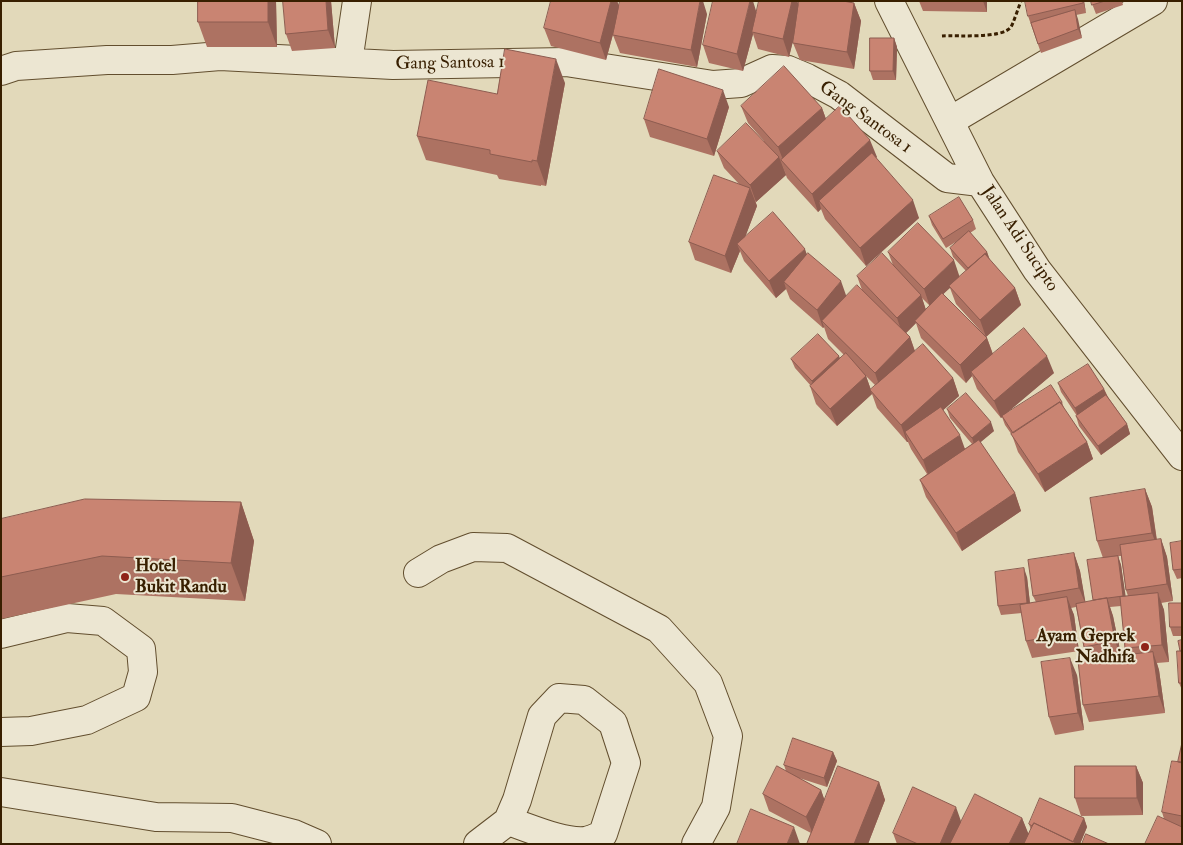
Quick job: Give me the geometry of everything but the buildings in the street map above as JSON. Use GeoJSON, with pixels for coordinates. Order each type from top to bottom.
{"type":"FeatureCollection","features":[{"type":"Feature","properties":{"kind":"street"},"geometry":{"type":"LineString","coordinates":[[348,62],[357,1]]}},
{"type":"Feature","properties":{"kind":"street","name":"Jalan Adi Sucipto"},"geometry":{"type":"LineString","coordinates":[[889,1],[980,182],[1037,270],[1182,456]]}},
{"type":"Feature","properties":{"kind":"street"},"geometry":{"type":"LineString","coordinates":[[950,121],[1149,3]]}},
{"type":"Feature","properties":{"kind":"street","name":"Gang Santosa 1"},"geometry":{"type":"LineString","coordinates":[[1,71],[16,66],[107,60],[172,60],[220,56],[393,65],[566,62],[713,84],[741,83],[772,70],[788,70],[839,94],[947,178],[980,182]]}},
{"type":"Feature","properties":{"kind":"street"},"geometry":{"type":"LineString","coordinates":[[418,573],[441,559],[473,547],[507,548],[659,629],[708,683],[728,736],[716,807],[696,844]]}},
{"type":"Feature","properties":{"kind":"street"},"geometry":{"type":"LineString","coordinates":[[1,634],[68,618],[103,621],[140,648],[143,672],[136,696],[87,720],[31,731],[1,732]]}},
{"type":"Feature","properties":{"kind":"street"},"geometry":{"type":"LineString","coordinates":[[478,844],[508,821],[517,800],[542,716],[559,698],[584,700],[613,723],[626,763],[603,834],[584,841],[566,839],[508,821]]}},
{"type":"Feature","properties":{"kind":"street"},"geometry":{"type":"LineString","coordinates":[[1,792],[156,816],[232,818],[294,834],[317,844]]}},
{"type":"Feature","properties":{"kind":"path"},"geometry":{"type":"LineString","coordinates":[[907,36],[992,35],[1003,32],[1011,27],[1021,1]]}},
{"type":"Feature","properties":{"kind":"place","name":"Hotel Bukit Randu"},"geometry":{"type":"Point","coordinates":[125,577]}},
{"type":"Feature","properties":{"kind":"place","name":"Ayam Geprek Nadhifa"},"geometry":{"type":"Point","coordinates":[1145,647]}}]}
